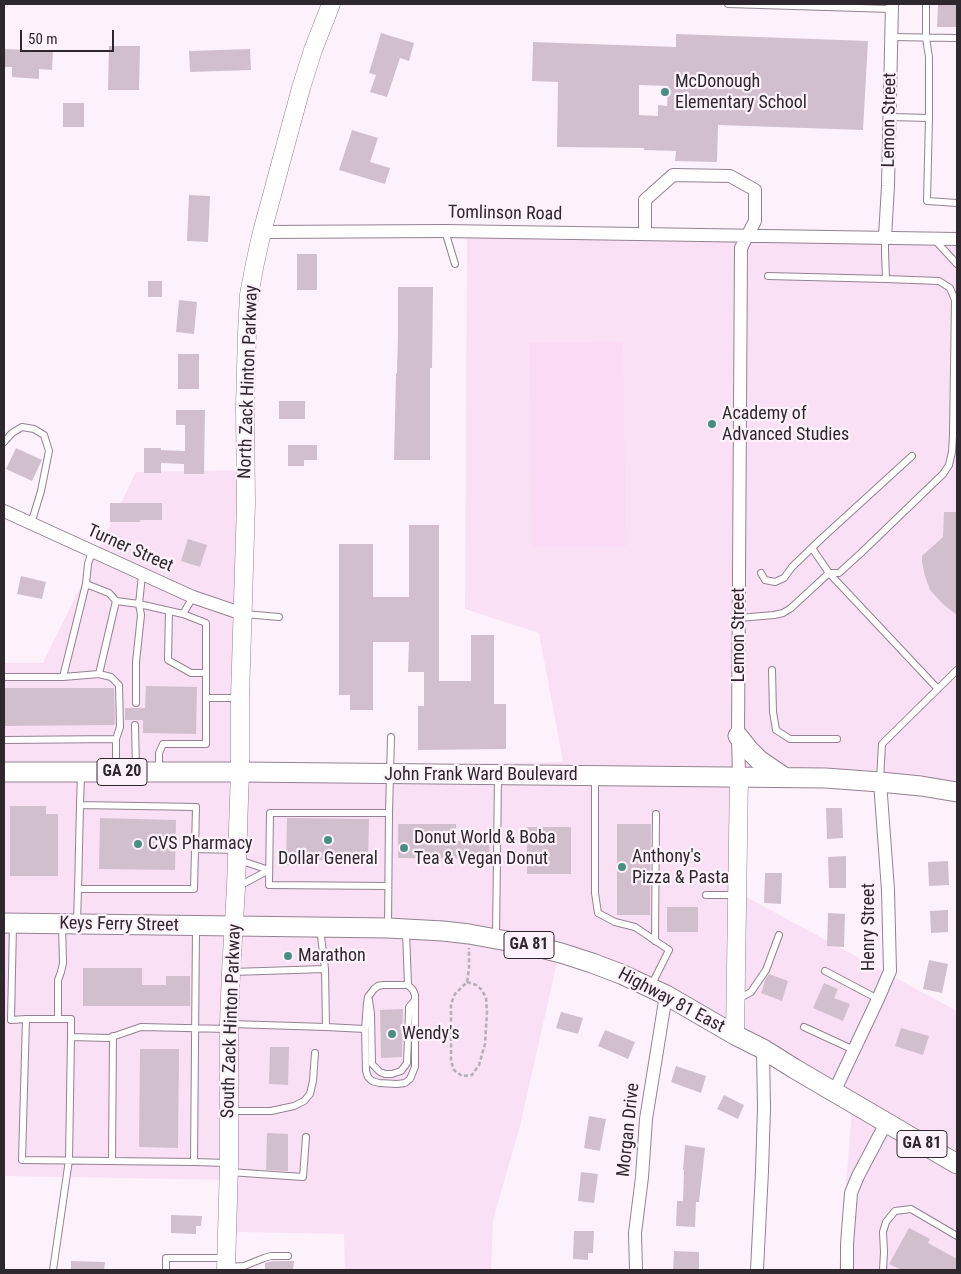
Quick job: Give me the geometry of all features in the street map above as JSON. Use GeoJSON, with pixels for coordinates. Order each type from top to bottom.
{"type":"FeatureCollection","features":[{"type":"Feature","properties":{"kind":"main road","name":"North Zack Hinton Parkway"},"geometry":{"type":"LineString","coordinates":[[240,772],[240,698],[246,503],[247,333],[250,295],[254,263],[306,68],[331,4]]}},
{"type":"Feature","properties":{"kind":"main road"},"geometry":{"type":"LineString","coordinates":[[738,736],[759,760],[784,777]]}},
{"type":"Feature","properties":{"kind":"main road","name":"John Frank Ward Boulevard"},"geometry":{"type":"LineString","coordinates":[[4,772],[739,776],[825,778],[880,782],[957,792]]}},
{"type":"Feature","properties":{"kind":"main road","name":"South Zack Hinton Parkway"},"geometry":{"type":"LineString","coordinates":[[226,1265],[229,1026],[240,772]]}},
{"type":"Feature","properties":{"kind":"main road","name":"Lemon Street"},"geometry":{"type":"LineString","coordinates":[[735,1035],[739,776]]}},
{"type":"Feature","properties":{"kind":"main road","name":"Keys Ferry Street"},"geometry":{"type":"LineString","coordinates":[[8,923],[234,926]]}},
{"type":"Feature","properties":{"kind":"main road","name":"Highway 81 East"},"geometry":{"type":"LineString","coordinates":[[234,926],[443,931],[496,938],[561,953],[614,971],[658,991],[763,1049],[957,1164]]}},
{"type":"Feature","properties":{"kind":"street","name":"Lemon Street"},"geometry":{"type":"LineString","coordinates":[[885,237],[892,6]]}},
{"type":"Feature","properties":{"kind":"street","name":"Lemon Street"},"geometry":{"type":"LineString","coordinates":[[645,234],[645,200],[672,174],[730,176],[755,190],[754,221],[741,248],[739,776]]}},
{"type":"Feature","properties":{"kind":"street","name":"Tomlinson Road"},"geometry":{"type":"LineString","coordinates":[[262,232],[445,231],[885,237]]}},
{"type":"Feature","properties":{"kind":"street"},"geometry":{"type":"LineString","coordinates":[[885,237],[957,238]]}},
{"type":"Feature","properties":{"kind":"street","name":"Turner Street"},"geometry":{"type":"LineString","coordinates":[[4,511],[193,597],[243,614]]}},
{"type":"Feature","properties":{"kind":"street","name":"Henry Street"},"geometry":{"type":"LineString","coordinates":[[834,1092],[890,970],[888,890],[880,782]]}},
{"type":"Feature","properties":{"kind":"street","name":"Morgan Drive"},"geometry":{"type":"LineString","coordinates":[[636,1270],[635,1233],[642,1177],[658,991]]}},
{"type":"Feature","properties":{"kind":"street"},"geometry":{"type":"LineString","coordinates":[[757,1270],[764,1108],[763,1049]]}},
{"type":"Feature","properties":{"kind":"street"},"geometry":{"type":"LineString","coordinates":[[847,1270],[851,1193],[886,1123]]}},
{"type":"Feature","properties":{"kind":"lane"},"geometry":{"type":"LineString","coordinates":[[728,4],[892,6]]}},
{"type":"Feature","properties":{"kind":"lane"},"geometry":{"type":"LineString","coordinates":[[926,4],[926,38],[929,57],[927,201],[957,203]]}},
{"type":"Feature","properties":{"kind":"lane"},"geometry":{"type":"LineString","coordinates":[[891,38],[957,38]]}},
{"type":"Feature","properties":{"kind":"lane"},"geometry":{"type":"LineString","coordinates":[[890,117],[929,118]]}},
{"type":"Feature","properties":{"kind":"lane"},"geometry":{"type":"LineString","coordinates":[[445,231],[455,264]]}},
{"type":"Feature","properties":{"kind":"lane"},"geometry":{"type":"LineString","coordinates":[[885,237],[886,278]]}},
{"type":"Feature","properties":{"kind":"lane"},"geometry":{"type":"LineString","coordinates":[[933,238],[957,264]]}},
{"type":"Feature","properties":{"kind":"lane"},"geometry":{"type":"LineString","coordinates":[[739,618],[783,613],[829,573],[839,572],[943,474],[949,465],[952,452],[955,300],[950,288],[939,281],[768,276]]}},
{"type":"Feature","properties":{"kind":"lane"},"geometry":{"type":"LineString","coordinates":[[4,442],[12,433],[22,427],[34,429],[44,435],[50,451],[31,524]]}},
{"type":"Feature","properties":{"kind":"lane"},"geometry":{"type":"LineString","coordinates":[[761,573],[765,580],[775,582],[784,578],[792,567],[912,456]]}},
{"type":"Feature","properties":{"kind":"lane"},"geometry":{"type":"LineString","coordinates":[[812,548],[829,573],[938,688]]}},
{"type":"Feature","properties":{"kind":"lane"},"geometry":{"type":"LineString","coordinates":[[63,677],[86,584],[88,564],[92,551]]}},
{"type":"Feature","properties":{"kind":"lane"},"geometry":{"type":"LineString","coordinates":[[136,703],[136,662],[141,615],[138,604],[142,575]]}},
{"type":"Feature","properties":{"kind":"lane"},"geometry":{"type":"LineString","coordinates":[[86,584],[109,593],[116,601],[183,614],[206,623],[206,744],[163,744],[159,753],[159,772]]}},
{"type":"Feature","properties":{"kind":"lane"},"geometry":{"type":"LineString","coordinates":[[183,614],[193,597]]}},
{"type":"Feature","properties":{"kind":"lane"},"geometry":{"type":"LineString","coordinates":[[99,674],[116,601]]}},
{"type":"Feature","properties":{"kind":"lane"},"geometry":{"type":"LineString","coordinates":[[169,611],[168,660],[191,673],[206,673]]}},
{"type":"Feature","properties":{"kind":"lane"},"geometry":{"type":"LineString","coordinates":[[243,614],[279,617]]}},
{"type":"Feature","properties":{"kind":"lane"},"geometry":{"type":"LineString","coordinates":[[772,670],[773,712],[776,730],[790,739],[837,739]]}},
{"type":"Feature","properties":{"kind":"lane"},"geometry":{"type":"LineString","coordinates":[[880,782],[882,744],[957,670]]}},
{"type":"Feature","properties":{"kind":"lane"},"geometry":{"type":"LineString","coordinates":[[4,677],[63,677],[99,674],[111,676],[120,685],[120,727],[116,739],[116,772]]}},
{"type":"Feature","properties":{"kind":"lane"},"geometry":{"type":"LineString","coordinates":[[206,698],[240,698]]}},
{"type":"Feature","properties":{"kind":"lane"},"geometry":{"type":"LineString","coordinates":[[135,724],[136,772]]}},
{"type":"Feature","properties":{"kind":"lane"},"geometry":{"type":"LineString","coordinates":[[391,737],[388,886],[408,985],[413,990],[415,1000],[415,1067],[410,1079],[405,1083],[379,1083],[368,1077],[365,1064],[365,1029],[368,997],[378,986],[408,985]]}},
{"type":"Feature","properties":{"kind":"lane"},"geometry":{"type":"LineString","coordinates":[[4,740],[116,739]]}},
{"type":"Feature","properties":{"kind":"lane"},"geometry":{"type":"LineString","coordinates":[[58,1018],[58,980],[78,890],[81,772]]}},
{"type":"Feature","properties":{"kind":"lane"},"geometry":{"type":"LineString","coordinates":[[496,938],[498,775]]}},
{"type":"Feature","properties":{"kind":"lane"},"geometry":{"type":"LineString","coordinates":[[595,775],[595,893],[598,913],[615,922],[635,927],[669,950],[658,991]]}},
{"type":"Feature","properties":{"kind":"lane"},"geometry":{"type":"LineString","coordinates":[[78,890],[194,890],[196,807],[80,805]]}},
{"type":"Feature","properties":{"kind":"lane"},"geometry":{"type":"LineString","coordinates":[[388,886],[269,885],[269,870],[270,813],[389,813]]}},
{"type":"Feature","properties":{"kind":"lane"},"geometry":{"type":"LineString","coordinates":[[655,940],[656,814]]}},
{"type":"Feature","properties":{"kind":"lane"},"geometry":{"type":"LineString","coordinates":[[195,848],[237,854],[269,870]]}},
{"type":"Feature","properties":{"kind":"lane"},"geometry":{"type":"LineString","coordinates":[[236,887],[269,870]]}},
{"type":"Feature","properties":{"kind":"lane"},"geometry":{"type":"LineString","coordinates":[[706,895],[737,896]]}},
{"type":"Feature","properties":{"kind":"lane"},"geometry":{"type":"LineString","coordinates":[[8,923],[11,1020],[71,1019],[69,1160],[53,1270]]}},
{"type":"Feature","properties":{"kind":"lane"},"geometry":{"type":"LineString","coordinates":[[194,1162],[196,926]]}},
{"type":"Feature","properties":{"kind":"lane"},"geometry":{"type":"LineString","coordinates":[[320,927],[326,1027]]}},
{"type":"Feature","properties":{"kind":"lane"},"geometry":{"type":"LineString","coordinates":[[735,1001],[751,992],[766,970],[779,935]]}},
{"type":"Feature","properties":{"kind":"lane"},"geometry":{"type":"LineString","coordinates":[[231,972],[324,969]]}},
{"type":"Feature","properties":{"kind":"lane"},"geometry":{"type":"LineString","coordinates":[[825,971],[878,999]]}},
{"type":"Feature","properties":{"kind":"lane"},"geometry":{"type":"LineString","coordinates":[[368,997],[371,1014],[372,1064],[385,1074],[397,1073],[405,1068],[407,1063],[409,1012],[415,1000]]}},
{"type":"Feature","properties":{"kind":"lane"},"geometry":{"type":"LineString","coordinates":[[26,1019],[22,1160],[194,1162],[303,1178],[306,1137]]}},
{"type":"Feature","properties":{"kind":"lane"},"geometry":{"type":"LineString","coordinates":[[71,1037],[109,1038],[141,1027],[196,1028],[229,1026],[365,1029]]}},
{"type":"Feature","properties":{"kind":"lane"},"geometry":{"type":"LineString","coordinates":[[804,1027],[854,1050]]}},
{"type":"Feature","properties":{"kind":"lane"},"geometry":{"type":"LineString","coordinates":[[112,1036],[112,1160]]}},
{"type":"Feature","properties":{"kind":"lane"},"geometry":{"type":"LineString","coordinates":[[229,1111],[272,1111],[294,1106],[304,1101],[310,1094],[313,1081],[315,1053]]}},
{"type":"Feature","properties":{"kind":"lane"},"geometry":{"type":"LineString","coordinates":[[883,1270],[883,1232],[886,1222],[895,1211],[910,1209],[957,1236]]}},
{"type":"Feature","properties":{"kind":"lane"},"geometry":{"type":"LineString","coordinates":[[166,1270],[166,1258],[244,1266],[271,1256],[288,1256]]}},
{"type":"Feature","properties":{"kind":"path"},"geometry":{"type":"LineString","coordinates":[[467,982],[476,985],[482,990],[486,998],[487,1012],[485,1044],[479,1065],[472,1075],[462,1076],[454,1070],[451,1061],[451,1004],[455,994],[467,982],[469,934]]}},
{"type":"Feature","properties":{"kind":"shaded area"},"geometry":{"type":"Polygon","coordinates":[[[467,235],[957,239],[957,784],[739,776],[739,893],[957,1011],[957,1270],[839,1270],[853,1097],[726,1023],[558,958],[520,1126],[493,1220],[491,1270],[345,1270],[344,1234],[236,1232],[234,1180],[4,1176],[4,663],[43,663],[136,472],[246,470],[237,767],[563,762],[539,633],[465,609],[467,235]]]}},
{"type":"Feature","properties":{"kind":"shaded area"},"geometry":{"type":"Polygon","coordinates":[[[623,342],[626,546],[532,547],[529,343],[623,342]]]}},
{"type":"Feature","properties":{"kind":"building"},"geometry":{"type":"Polygon","coordinates":[[[938,4],[957,4],[957,27],[937,27],[938,4]]]}},
{"type":"Feature","properties":{"kind":"building"},"geometry":{"type":"Polygon","coordinates":[[[381,33],[414,43],[409,61],[400,58],[387,97],[370,92],[376,75],[369,73],[381,33]]]}},
{"type":"Feature","properties":{"kind":"building"},"geometry":{"type":"Polygon","coordinates":[[[676,34],[868,41],[863,130],[718,125],[717,162],[675,161],[676,151],[644,150],[644,148],[557,147],[558,82],[532,81],[533,42],[676,47],[676,34]],[[639,85],[639,115],[658,116],[658,105],[667,106],[668,86],[639,85]]]}},
{"type":"Feature","properties":{"kind":"building"},"geometry":{"type":"Polygon","coordinates":[[[109,46],[140,46],[139,90],[108,90],[109,46]]]}},
{"type":"Feature","properties":{"kind":"building"},"geometry":{"type":"Polygon","coordinates":[[[4,49],[53,51],[52,70],[39,69],[39,79],[12,77],[12,67],[4,67],[4,49]]]}},
{"type":"Feature","properties":{"kind":"building"},"geometry":{"type":"Polygon","coordinates":[[[250,49],[251,70],[190,72],[189,51],[250,49]]]}},
{"type":"Feature","properties":{"kind":"building"},"geometry":{"type":"Polygon","coordinates":[[[63,103],[84,103],[84,127],[63,127],[63,103]]]}},
{"type":"Feature","properties":{"kind":"building"},"geometry":{"type":"Polygon","coordinates":[[[352,130],[378,138],[370,162],[390,168],[385,184],[339,170],[352,130]]]}},
{"type":"Feature","properties":{"kind":"building"},"geometry":{"type":"Polygon","coordinates":[[[189,195],[210,196],[208,242],[187,241],[189,195]]]}},
{"type":"Feature","properties":{"kind":"building"},"geometry":{"type":"Polygon","coordinates":[[[297,254],[317,254],[317,290],[297,290],[297,254]]]}},
{"type":"Feature","properties":{"kind":"building"},"geometry":{"type":"Polygon","coordinates":[[[148,281],[162,281],[162,297],[148,297],[148,281]]]}},
{"type":"Feature","properties":{"kind":"building"},"geometry":{"type":"Polygon","coordinates":[[[398,287],[433,287],[432,368],[430,368],[430,460],[394,460],[398,287]]]}},
{"type":"Feature","properties":{"kind":"building"},"geometry":{"type":"Polygon","coordinates":[[[179,300],[197,302],[194,334],[176,332],[179,300]]]}},
{"type":"Feature","properties":{"kind":"building"},"geometry":{"type":"Polygon","coordinates":[[[178,354],[199,354],[199,389],[178,389],[178,354]]]}},
{"type":"Feature","properties":{"kind":"building"},"geometry":{"type":"Polygon","coordinates":[[[279,401],[305,401],[305,419],[279,419],[279,401]]]}},
{"type":"Feature","properties":{"kind":"building"},"geometry":{"type":"Polygon","coordinates":[[[176,410],[205,410],[204,474],[184,474],[184,464],[161,463],[161,473],[144,473],[144,448],[185,451],[185,425],[176,425],[176,410]]]}},
{"type":"Feature","properties":{"kind":"building"},"geometry":{"type":"Polygon","coordinates":[[[288,445],[317,445],[317,460],[304,460],[304,466],[288,466],[288,445]]]}},
{"type":"Feature","properties":{"kind":"building"},"geometry":{"type":"Polygon","coordinates":[[[16,448],[42,460],[32,481],[6,469],[16,448]]]}},
{"type":"Feature","properties":{"kind":"building"},"geometry":{"type":"Polygon","coordinates":[[[110,503],[162,503],[162,520],[110,522],[110,503]]]}},
{"type":"Feature","properties":{"kind":"building"},"geometry":{"type":"Polygon","coordinates":[[[944,512],[957,512],[957,615],[930,590],[922,562],[922,556],[943,537],[944,512]]]}},
{"type":"Feature","properties":{"kind":"building"},"geometry":{"type":"Polygon","coordinates":[[[409,525],[439,525],[439,681],[471,681],[471,635],[494,635],[494,704],[506,704],[506,749],[418,750],[418,706],[424,706],[424,672],[408,672],[409,642],[373,642],[373,710],[350,710],[350,695],[339,695],[339,544],[373,544],[373,597],[409,597],[409,525]]]}},
{"type":"Feature","properties":{"kind":"building"},"geometry":{"type":"Polygon","coordinates":[[[188,539],[207,545],[200,567],[181,561],[188,539]]]}},
{"type":"Feature","properties":{"kind":"building"},"geometry":{"type":"Polygon","coordinates":[[[21,576],[46,582],[42,599],[17,594],[21,576]]]}},
{"type":"Feature","properties":{"kind":"building"},"geometry":{"type":"Polygon","coordinates":[[[146,686],[197,687],[196,734],[143,733],[143,720],[125,720],[125,708],[145,708],[146,686]]]}},
{"type":"Feature","properties":{"kind":"building"},"geometry":{"type":"Polygon","coordinates":[[[4,688],[114,688],[115,725],[4,726],[4,688]]]}},
{"type":"Feature","properties":{"kind":"building"},"geometry":{"type":"Polygon","coordinates":[[[10,806],[46,806],[46,814],[58,814],[58,876],[10,876],[10,806]]]}},
{"type":"Feature","properties":{"kind":"building"},"geometry":{"type":"Polygon","coordinates":[[[826,808],[842,808],[843,838],[827,839],[826,808]]]}},
{"type":"Feature","properties":{"kind":"building","name":"CVS Pharmacy"},"geometry":{"type":"Polygon","coordinates":[[[100,818],[176,820],[175,870],[99,869],[100,818]]]}},
{"type":"Feature","properties":{"kind":"building","name":"Dollar General"},"geometry":{"type":"Polygon","coordinates":[[[287,818],[369,819],[368,861],[318,860],[318,866],[286,865],[287,818]]]}},
{"type":"Feature","properties":{"kind":"building"},"geometry":{"type":"Polygon","coordinates":[[[398,824],[456,824],[456,841],[490,841],[489,859],[398,858],[398,824]]]}},
{"type":"Feature","properties":{"kind":"building"},"geometry":{"type":"Polygon","coordinates":[[[617,824],[651,824],[650,915],[617,915],[617,824]]]}},
{"type":"Feature","properties":{"kind":"building"},"geometry":{"type":"Polygon","coordinates":[[[527,827],[571,827],[571,874],[527,874],[527,827]]]}},
{"type":"Feature","properties":{"kind":"building"},"geometry":{"type":"Polygon","coordinates":[[[846,856],[846,888],[829,888],[828,857],[846,856]]]}},
{"type":"Feature","properties":{"kind":"building"},"geometry":{"type":"Polygon","coordinates":[[[948,861],[949,885],[929,886],[928,862],[948,861]]]}},
{"type":"Feature","properties":{"kind":"building"},"geometry":{"type":"Polygon","coordinates":[[[765,873],[782,873],[781,904],[764,903],[765,873]]]}},
{"type":"Feature","properties":{"kind":"building"},"geometry":{"type":"Polygon","coordinates":[[[667,907],[698,907],[698,932],[667,932],[667,907]]]}},
{"type":"Feature","properties":{"kind":"building"},"geometry":{"type":"Polygon","coordinates":[[[948,910],[948,932],[931,933],[930,911],[948,910]]]}},
{"type":"Feature","properties":{"kind":"building"},"geometry":{"type":"Polygon","coordinates":[[[828,913],[845,914],[844,947],[827,946],[828,913]]]}},
{"type":"Feature","properties":{"kind":"building"},"geometry":{"type":"Polygon","coordinates":[[[929,960],[948,964],[942,993],[923,989],[929,960]]]}},
{"type":"Feature","properties":{"kind":"building"},"geometry":{"type":"Polygon","coordinates":[[[83,968],[142,968],[142,985],[166,985],[166,976],[190,976],[190,1006],[83,1006],[83,968]]]}},
{"type":"Feature","properties":{"kind":"building"},"geometry":{"type":"Polygon","coordinates":[[[769,974],[788,981],[782,1001],[761,993],[769,974]]]}},
{"type":"Feature","properties":{"kind":"building"},"geometry":{"type":"Polygon","coordinates":[[[824,983],[838,989],[834,998],[850,1004],[843,1021],[813,1008],[824,983]]]}},
{"type":"Feature","properties":{"kind":"building","name":"Wendy's"},"geometry":{"type":"Polygon","coordinates":[[[403,1009],[402,1057],[381,1058],[380,1010],[403,1009]]]}},
{"type":"Feature","properties":{"kind":"building"},"geometry":{"type":"Polygon","coordinates":[[[561,1012],[583,1018],[578,1034],[556,1028],[561,1012]]]}},
{"type":"Feature","properties":{"kind":"building"},"geometry":{"type":"Polygon","coordinates":[[[901,1028],[929,1036],[923,1055],[895,1046],[901,1028]]]}},
{"type":"Feature","properties":{"kind":"building"},"geometry":{"type":"Polygon","coordinates":[[[605,1030],[635,1042],[628,1059],[598,1046],[605,1030]]]}},
{"type":"Feature","properties":{"kind":"building"},"geometry":{"type":"Polygon","coordinates":[[[270,1047],[289,1047],[288,1085],[269,1084],[270,1047]]]}},
{"type":"Feature","properties":{"kind":"building"},"geometry":{"type":"Polygon","coordinates":[[[140,1049],[179,1049],[178,1148],[139,1147],[140,1049]]]}},
{"type":"Feature","properties":{"kind":"building"},"geometry":{"type":"Polygon","coordinates":[[[676,1066],[706,1076],[701,1093],[671,1082],[676,1066]]]}},
{"type":"Feature","properties":{"kind":"building"},"geometry":{"type":"Polygon","coordinates":[[[724,1095],[744,1105],[738,1119],[717,1109],[724,1095]]]}},
{"type":"Feature","properties":{"kind":"building"},"geometry":{"type":"Polygon","coordinates":[[[589,1116],[606,1119],[600,1151],[584,1148],[589,1116]]]}},
{"type":"Feature","properties":{"kind":"building"},"geometry":{"type":"Polygon","coordinates":[[[267,1133],[288,1134],[288,1171],[266,1170],[267,1133]]]}},
{"type":"Feature","properties":{"kind":"building"},"geometry":{"type":"Polygon","coordinates":[[[685,1145],[705,1148],[699,1202],[696,1202],[695,1227],[676,1226],[677,1201],[683,1201],[685,1145]]]}},
{"type":"Feature","properties":{"kind":"building"},"geometry":{"type":"Polygon","coordinates":[[[581,1172],[598,1174],[594,1203],[578,1201],[581,1172]]]}},
{"type":"Feature","properties":{"kind":"building"},"geometry":{"type":"Polygon","coordinates":[[[171,1215],[202,1216],[201,1226],[196,1226],[196,1234],[171,1233],[171,1215]]]}},
{"type":"Feature","properties":{"kind":"building"},"geometry":{"type":"Polygon","coordinates":[[[909,1228],[930,1239],[928,1243],[957,1259],[957,1270],[902,1270],[889,1264],[909,1228]]]}},
{"type":"Feature","properties":{"kind":"building"},"geometry":{"type":"Polygon","coordinates":[[[574,1231],[594,1231],[593,1253],[588,1253],[588,1260],[573,1259],[574,1231]]]}},
{"type":"Feature","properties":{"kind":"building"},"geometry":{"type":"Polygon","coordinates":[[[674,1251],[699,1252],[699,1270],[673,1270],[674,1251]]]}},
{"type":"Feature","properties":{"kind":"building"},"geometry":{"type":"Polygon","coordinates":[[[71,1261],[105,1262],[104,1270],[71,1270],[71,1261]]]}},
{"type":"Feature","properties":{"kind":"building"},"geometry":{"type":"Polygon","coordinates":[[[294,1261],[293,1270],[265,1270],[265,1263],[294,1261]]]}},
{"type":"Feature","properties":{"kind":"place","name":"McDonough Elementary School"},"geometry":{"type":"Point","coordinates":[665,92]}},
{"type":"Feature","properties":{"kind":"place","name":"Academy of Advanced Studies"},"geometry":{"type":"Point","coordinates":[712,424]}},
{"type":"Feature","properties":{"kind":"place","name":"Dollar General"},"geometry":{"type":"Point","coordinates":[328,840]}},
{"type":"Feature","properties":{"kind":"place","name":"CVS Pharmacy"},"geometry":{"type":"Point","coordinates":[138,844]}},
{"type":"Feature","properties":{"kind":"place","name":"Donut World & Boba Tea & Vegan Donut"},"geometry":{"type":"Point","coordinates":[404,848]}},
{"type":"Feature","properties":{"kind":"place","name":"Anthony's Pizza & Pasta"},"geometry":{"type":"Point","coordinates":[622,867]}},
{"type":"Feature","properties":{"kind":"place","name":"Marathon"},"geometry":{"type":"Point","coordinates":[288,956]}},
{"type":"Feature","properties":{"kind":"place","name":"Wendy's"},"geometry":{"type":"Point","coordinates":[392,1034]}}]}
